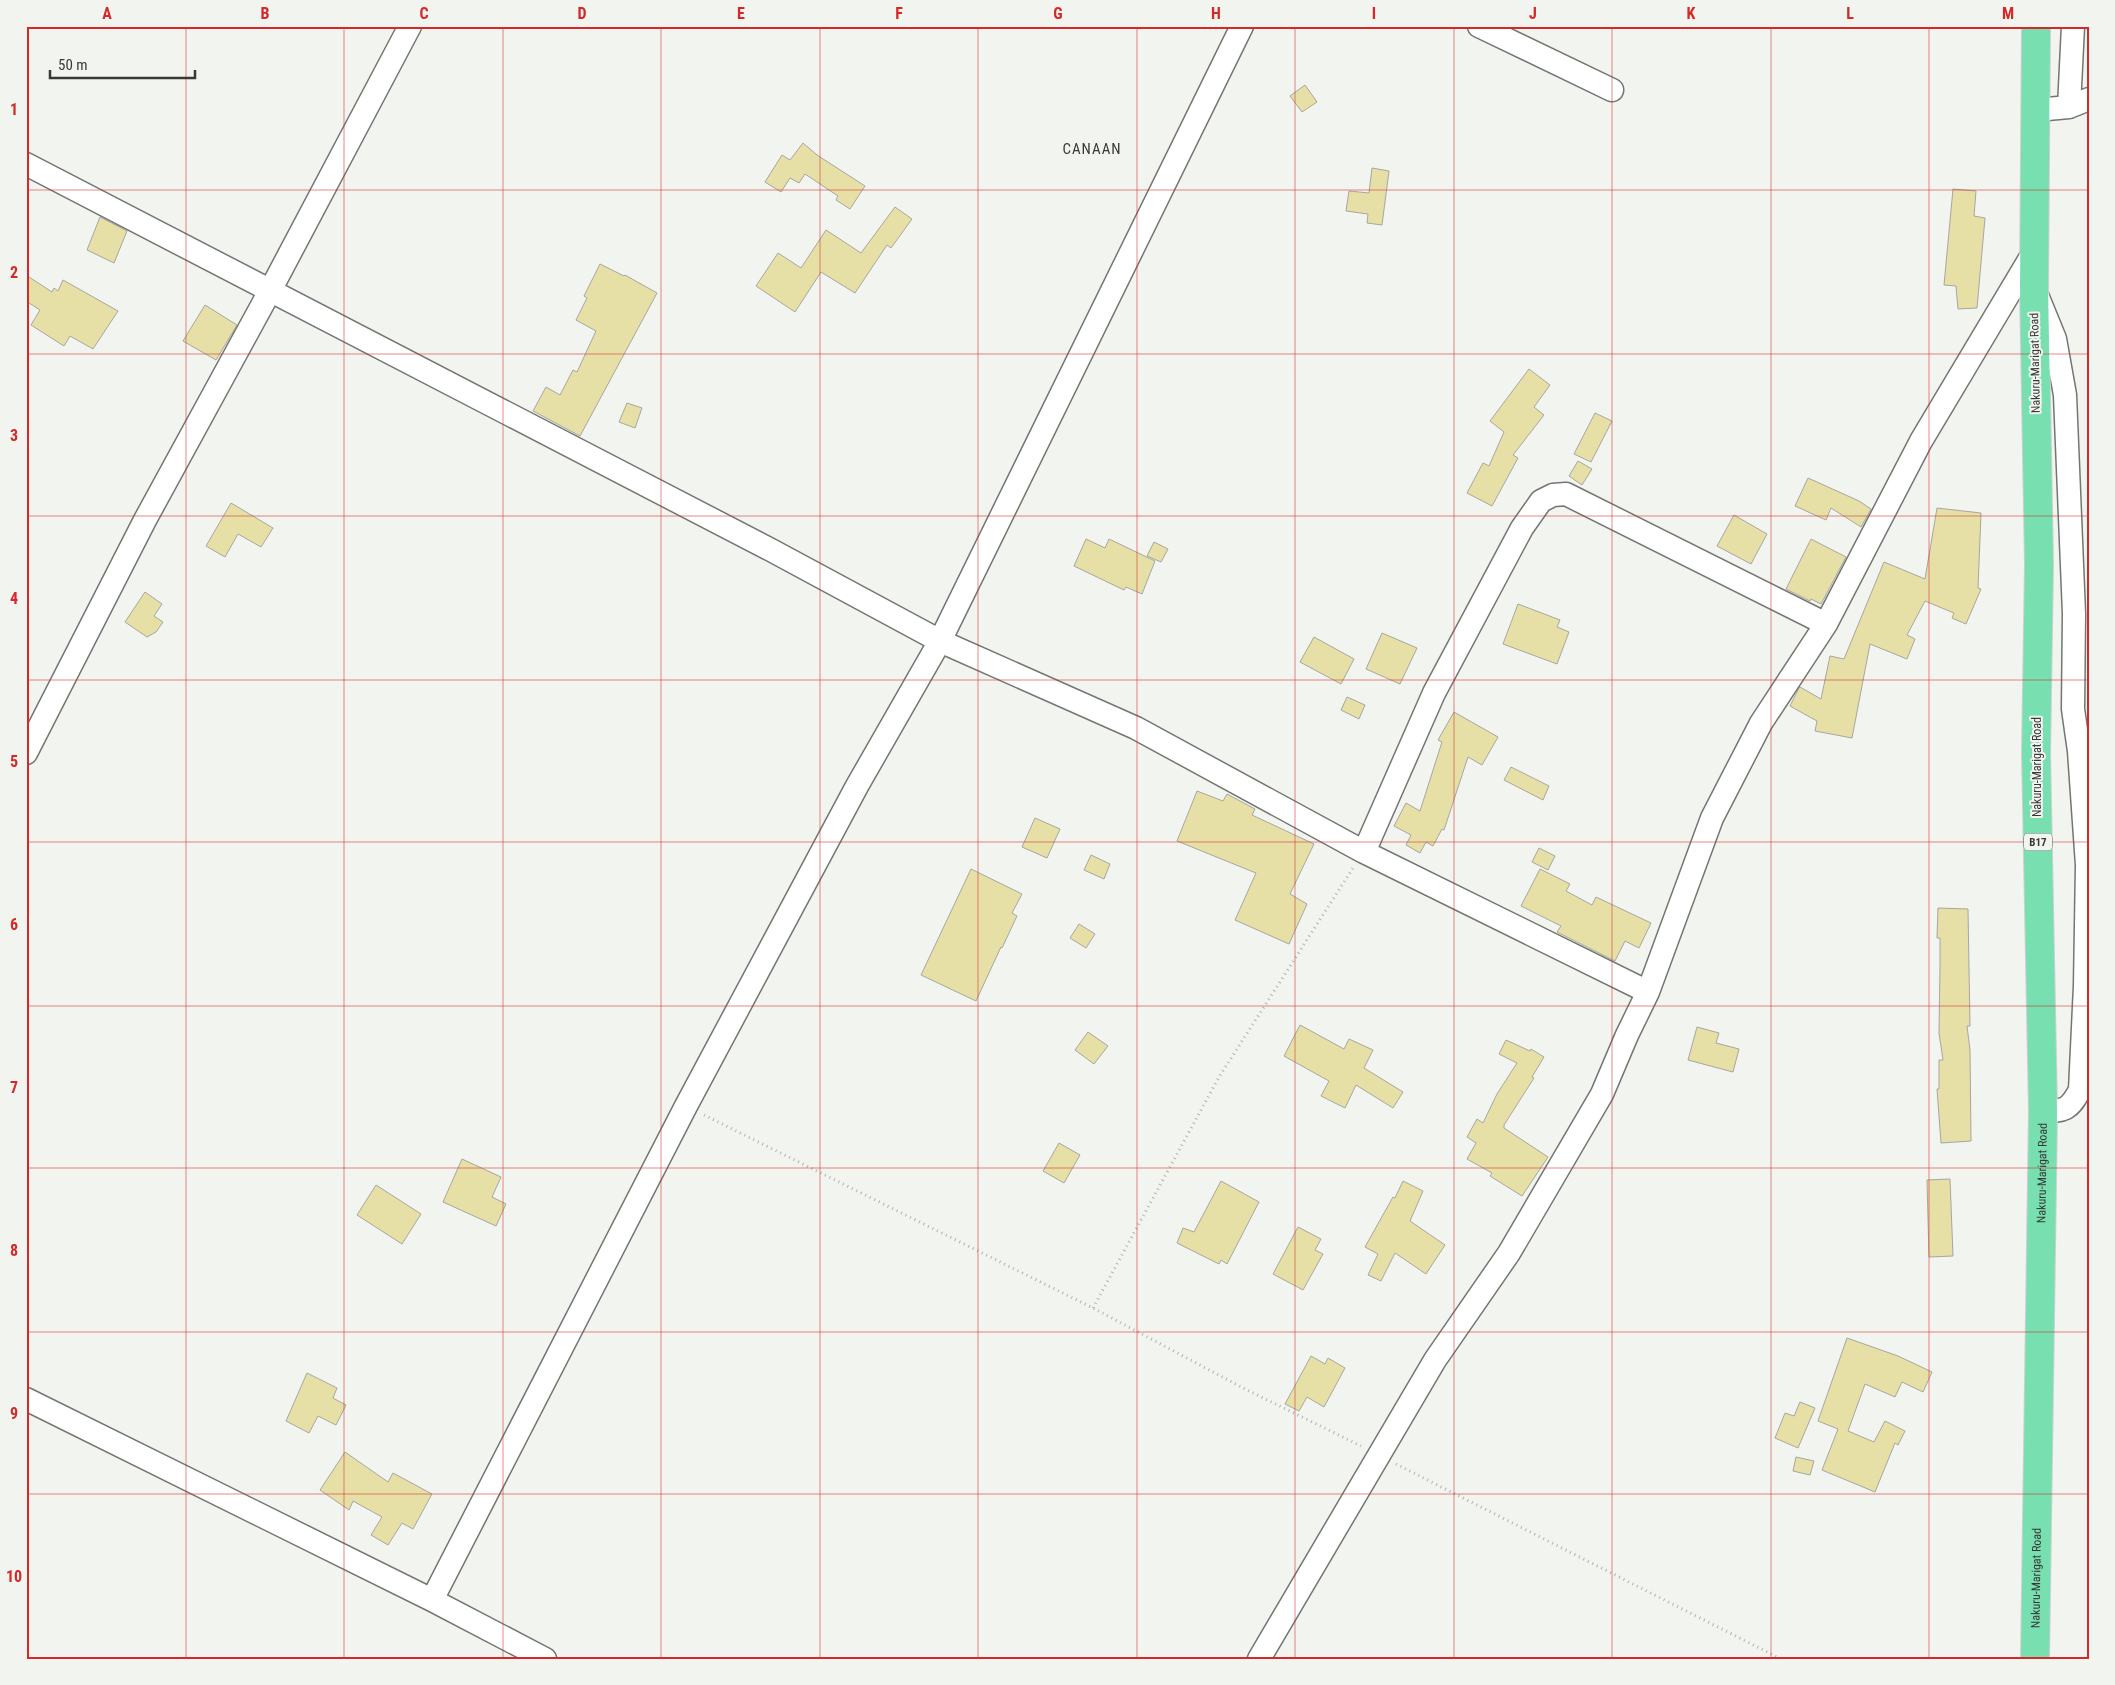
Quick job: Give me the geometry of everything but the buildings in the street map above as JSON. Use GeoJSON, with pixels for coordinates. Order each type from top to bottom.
{"type":"FeatureCollection","features":[{"type":"Feature","properties":{"kind":"main road","name":"Nakuru-Marigat Road"},"geometry":{"type":"LineString","coordinates":[[2035,1659],[2043,1111],[2036,753],[2039,564],[2034,287],[2036,26]]}},
{"type":"Feature","properties":{"kind":"street"},"geometry":{"type":"LineString","coordinates":[[26,753],[145,520],[271,290],[410,26]]}},
{"type":"Feature","properties":{"kind":"street"},"geometry":{"type":"LineString","coordinates":[[432,1600],[686,1106],[858,786],[940,642],[1242,26]]}},
{"type":"Feature","properties":{"kind":"street"},"geometry":{"type":"LineString","coordinates":[[1479,26],[1612,90]]}},
{"type":"Feature","properties":{"kind":"street"},"geometry":{"type":"LineString","coordinates":[[2036,110],[2079,103],[2073,26]]}},
{"type":"Feature","properties":{"kind":"street"},"geometry":{"type":"LineString","coordinates":[[26,164],[771,550],[940,642],[1136,728],[1364,852],[1648,992]]}},
{"type":"Feature","properties":{"kind":"street"},"geometry":{"type":"LineString","coordinates":[[1259,1659],[1435,1360],[1509,1253],[1597,1102],[1648,992],[1712,818],[1761,723],[1826,624],[1921,441],[2035,250]]}},
{"type":"Feature","properties":{"kind":"street"},"geometry":{"type":"LineString","coordinates":[[2034,287],[2055,339],[2065,395],[2074,614],[2084,748],[2087,865],[2085,986],[2080,1090],[2072,1105],[2061,1111],[2043,1111]]}},
{"type":"Feature","properties":{"kind":"street"},"geometry":{"type":"LineString","coordinates":[[1364,852],[1434,693],[1522,528],[1541,501],[1554,495],[1566,494],[1826,624]]}},
{"type":"Feature","properties":{"kind":"street"},"geometry":{"type":"LineString","coordinates":[[26,1399],[432,1600],[545,1659]]}},
{"type":"Feature","properties":{"kind":"path"},"geometry":{"type":"LineString","coordinates":[[1093,1308],[1218,1077],[1364,852]]}},
{"type":"Feature","properties":{"kind":"path"},"geometry":{"type":"LineString","coordinates":[[686,1106],[1093,1308],[1245,1389],[1781,1659]]}},
{"type":"Feature","properties":{"kind":"district","name":"CANAAN"},"geometry":{"type":"Point","coordinates":[1092,149]}}]}
